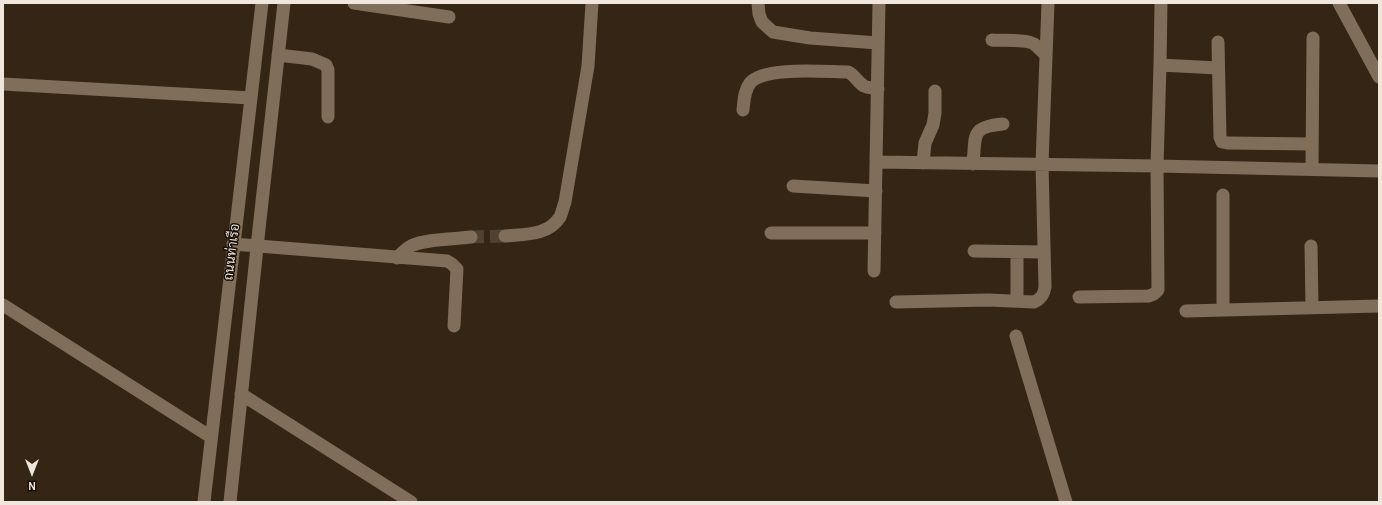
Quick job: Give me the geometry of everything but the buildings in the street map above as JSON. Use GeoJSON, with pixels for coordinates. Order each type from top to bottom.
{"type":"FeatureCollection","features":[{"type":"Feature","properties":{"kind":"street","name":"ถนนท่าเรือ"},"geometry":{"type":"LineString","coordinates":[[204,502],[262,3]]}},
{"type":"Feature","properties":{"kind":"street","name":"ถนนท่าเรือ"},"geometry":{"type":"LineString","coordinates":[[230,502],[284,3]]}},
{"type":"Feature","properties":{"kind":"street"},"geometry":{"type":"LineString","coordinates":[[354,3],[448,17]]}},
{"type":"Feature","properties":{"kind":"street"},"geometry":{"type":"LineString","coordinates":[[505,236],[540,233],[547,229],[560,216],[565,202],[588,66],[592,3]]}},
{"type":"Feature","properties":{"kind":"street"},"geometry":{"type":"LineString","coordinates":[[758,3],[759,14],[762,22],[773,32],[810,38],[878,43]]}},
{"type":"Feature","properties":{"kind":"street"},"geometry":{"type":"LineString","coordinates":[[874,271],[879,3]]}},
{"type":"Feature","properties":{"kind":"street"},"geometry":{"type":"LineString","coordinates":[[896,302],[988,300],[1034,302],[1040,299],[1044,294],[1042,164],[1048,3]]}},
{"type":"Feature","properties":{"kind":"street"},"geometry":{"type":"LineString","coordinates":[[1079,297],[1149,296],[1158,290],[1157,166],[1161,3]]}},
{"type":"Feature","properties":{"kind":"street"},"geometry":{"type":"LineString","coordinates":[[1339,3],[1379,77]]}},
{"type":"Feature","properties":{"kind":"street"},"geometry":{"type":"LineString","coordinates":[[1312,169],[1313,38]]}},
{"type":"Feature","properties":{"kind":"street"},"geometry":{"type":"LineString","coordinates":[[992,40],[1021,41],[1031,43],[1034,44],[1046,56]]}},
{"type":"Feature","properties":{"kind":"street"},"geometry":{"type":"LineString","coordinates":[[1218,42],[1220,137],[1222,142],[1312,144]]}},
{"type":"Feature","properties":{"kind":"street"},"geometry":{"type":"LineString","coordinates":[[278,55],[312,59],[326,65],[328,70],[328,117]]}},
{"type":"Feature","properties":{"kind":"street"},"geometry":{"type":"LineString","coordinates":[[1160,65],[1218,68]]}},
{"type":"Feature","properties":{"kind":"street"},"geometry":{"type":"LineString","coordinates":[[743,110],[746,89],[751,82],[761,76],[772,73],[798,71],[848,72],[853,74],[859,83],[864,86],[878,89]]}},
{"type":"Feature","properties":{"kind":"street"},"geometry":{"type":"LineString","coordinates":[[3,84],[251,98]]}},
{"type":"Feature","properties":{"kind":"street"},"geometry":{"type":"LineString","coordinates":[[923,163],[926,139],[933,125],[936,113],[935,91]]}},
{"type":"Feature","properties":{"kind":"street"},"geometry":{"type":"LineString","coordinates":[[973,164],[976,136],[979,130],[990,125],[1003,124]]}},
{"type":"Feature","properties":{"kind":"street"},"geometry":{"type":"LineString","coordinates":[[876,162],[1379,171]]}},
{"type":"Feature","properties":{"kind":"street"},"geometry":{"type":"LineString","coordinates":[[793,186],[876,192]]}},
{"type":"Feature","properties":{"kind":"street"},"geometry":{"type":"LineString","coordinates":[[1223,195],[1223,310]]}},
{"type":"Feature","properties":{"kind":"street"},"geometry":{"type":"LineString","coordinates":[[771,233],[875,234]]}},
{"type":"Feature","properties":{"kind":"street"},"geometry":{"type":"LineString","coordinates":[[397,258],[408,248],[422,242],[471,237]]}},
{"type":"Feature","properties":{"kind":"street"},"geometry":{"type":"LineString","coordinates":[[233,244],[447,261],[457,269],[454,326]]}},
{"type":"Feature","properties":{"kind":"street"},"geometry":{"type":"LineString","coordinates":[[1311,246],[1312,307]]}},
{"type":"Feature","properties":{"kind":"street"},"geometry":{"type":"LineString","coordinates":[[974,252],[1044,252]]}},
{"type":"Feature","properties":{"kind":"street"},"geometry":{"type":"LineString","coordinates":[[1017,253],[1017,301]]}},
{"type":"Feature","properties":{"kind":"street"},"geometry":{"type":"LineString","coordinates":[[3,304],[211,437]]}},
{"type":"Feature","properties":{"kind":"street"},"geometry":{"type":"LineString","coordinates":[[1186,311],[1379,306]]}},
{"type":"Feature","properties":{"kind":"street"},"geometry":{"type":"LineString","coordinates":[[1016,336],[1066,502]]}},
{"type":"Feature","properties":{"kind":"street"},"geometry":{"type":"LineString","coordinates":[[241,394],[411,502]]}},
{"type":"Feature","properties":{"kind":"tunnel"},"geometry":{"type":"LineString","coordinates":[[471,237],[505,236]]}}]}
